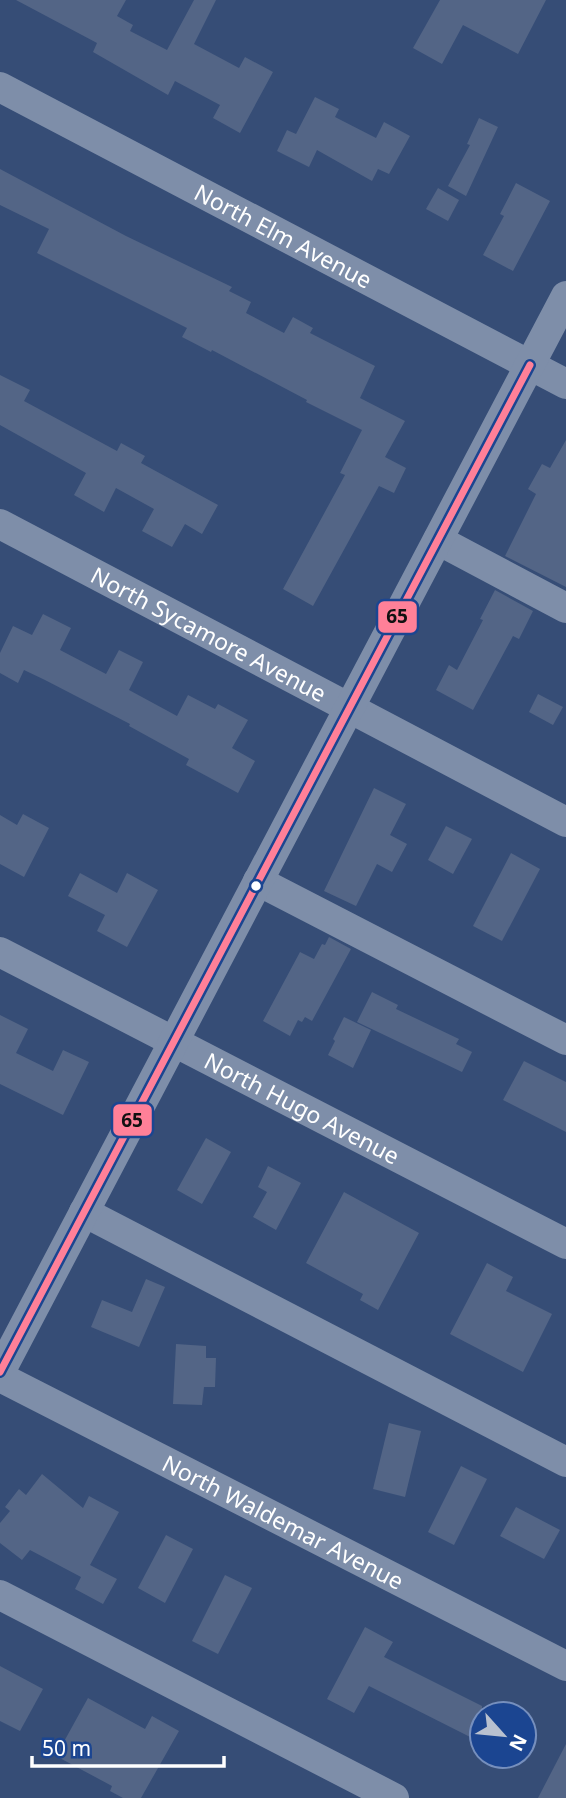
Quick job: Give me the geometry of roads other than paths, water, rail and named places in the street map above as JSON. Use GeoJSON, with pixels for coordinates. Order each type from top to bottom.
{"type":"FeatureCollection","features":[{"type":"Feature","properties":{"kind":"street","name":"North Elm Avenue"},"geometry":{"type":"LineString","coordinates":[[0,87],[566,384]]}},
{"type":"Feature","properties":{"kind":"street"},"geometry":{"type":"LineString","coordinates":[[0,1375],[566,296]]}},
{"type":"Feature","properties":{"kind":"street","name":"North Sycamore Avenue"},"geometry":{"type":"LineString","coordinates":[[0,524],[566,822]]}},
{"type":"Feature","properties":{"kind":"street"},"geometry":{"type":"LineString","coordinates":[[438,540],[566,608]]}},
{"type":"Feature","properties":{"kind":"street"},"geometry":{"type":"LineString","coordinates":[[258,881],[566,1040]]}},
{"type":"Feature","properties":{"kind":"street","name":"North Hugo Avenue"},"geometry":{"type":"LineString","coordinates":[[0,952],[566,1244]]}},
{"type":"Feature","properties":{"kind":"street"},"geometry":{"type":"LineString","coordinates":[[84,1212],[566,1462]]}},
{"type":"Feature","properties":{"kind":"street","name":"North Waldemar Avenue"},"geometry":{"type":"LineString","coordinates":[[0,1375],[566,1667]]}},
{"type":"Feature","properties":{"kind":"street"},"geometry":{"type":"LineString","coordinates":[[0,1595],[394,1798]]}}]}
